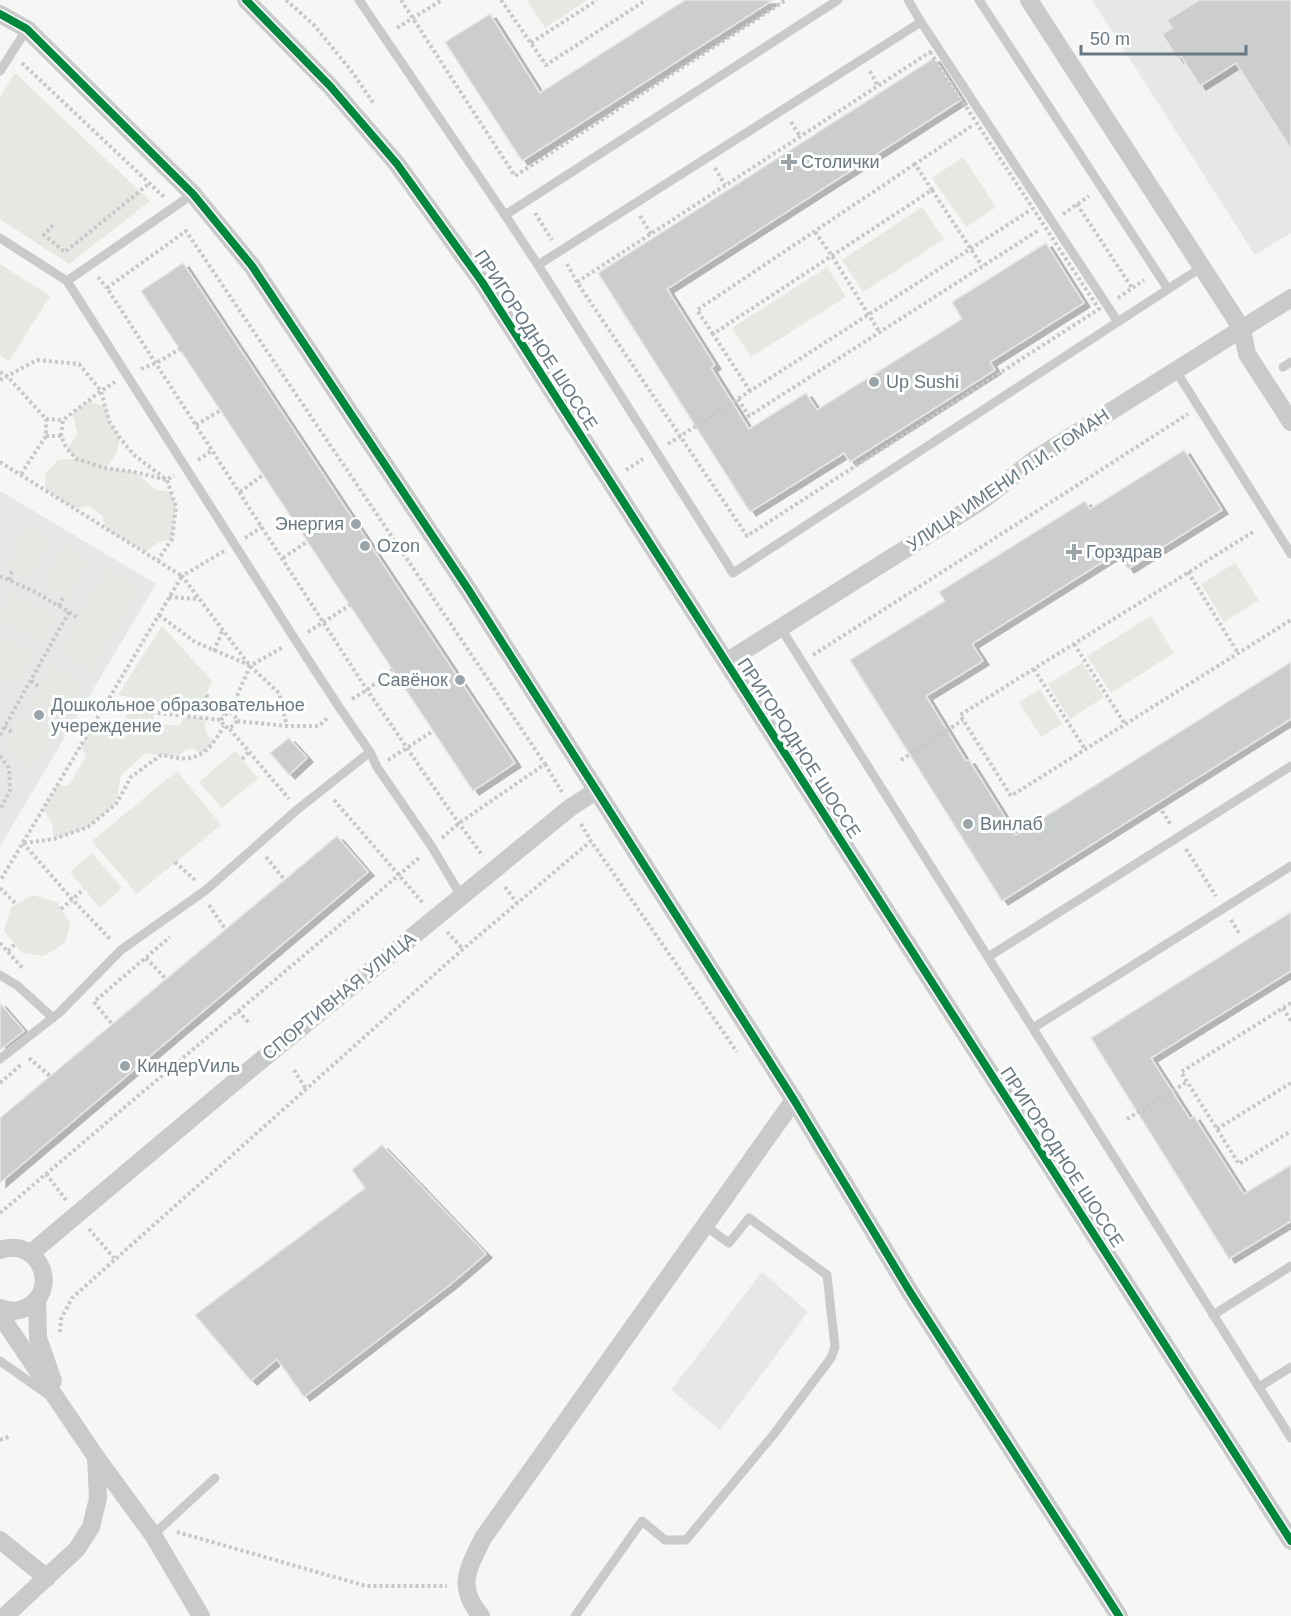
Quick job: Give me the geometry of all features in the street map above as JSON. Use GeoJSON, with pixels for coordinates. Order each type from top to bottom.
{"type":"FeatureCollection","features":[{"type":"Feature","properties":{"kind":"street","name":"ПРИГОРОДНОЕ ШОССЕ"},"geometry":{"type":"LineString","coordinates":[[246,0],[330,86],[397,164],[482,282],[1291,1541]]}},
{"type":"Feature","properties":{"kind":"street"},"geometry":{"type":"LineString","coordinates":[[1029,0],[1242,329],[1247,354],[1291,422]]}},
{"type":"Feature","properties":{"kind":"street"},"geometry":{"type":"LineString","coordinates":[[0,14],[27,28],[193,194],[252,266],[468,589],[794,1100],[910,1292],[1119,1616]]}},
{"type":"Feature","properties":{"kind":"street","name":"УЛИЦА ИМЕНИ Л.И. ГОМАН"},"geometry":{"type":"LineString","coordinates":[[726,662],[983,500],[1035,459],[1291,298]]}},
{"type":"Feature","properties":{"kind":"street","name":"СПОРТИВНАЯ УЛИЦА"},"geometry":{"type":"LineString","coordinates":[[31,1253],[461,896],[571,807],[596,791]]}},
{"type":"Feature","properties":{"kind":"street"},"geometry":{"type":"LineString","coordinates":[[481,1616],[472,1605],[466,1587],[469,1566],[483,1538],[794,1100]]}},
{"type":"Feature","properties":{"kind":"street"},"geometry":{"type":"LineString","coordinates":[[0,1250],[17,1248],[31,1253],[41,1264],[44,1279],[41,1293],[26,1308],[11,1311],[0,1308]]}},
{"type":"Feature","properties":{"kind":"street"},"geometry":{"type":"LineString","coordinates":[[37,1299],[38,1338],[62,1405]]}},
{"type":"Feature","properties":{"kind":"street"},"geometry":{"type":"LineString","coordinates":[[0,1315],[96,1457],[153,1535],[201,1616]]}},
{"type":"Feature","properties":{"kind":"street"},"geometry":{"type":"LineString","coordinates":[[5,1616],[77,1549],[91,1527],[98,1498],[96,1457]]}},
{"type":"Feature","properties":{"kind":"street"},"geometry":{"type":"LineString","coordinates":[[0,1540],[47,1578]]}},
{"type":"Feature","properties":{"kind":"lane"},"geometry":{"type":"LineString","coordinates":[[359,0],[505,215],[733,573],[1202,267]]}},
{"type":"Feature","properties":{"kind":"lane"},"geometry":{"type":"LineString","coordinates":[[505,215],[838,0]]}},
{"type":"Feature","properties":{"kind":"lane"},"geometry":{"type":"LineString","coordinates":[[908,0],[1048,224],[1103,307],[1118,322]]}},
{"type":"Feature","properties":{"kind":"lane"},"geometry":{"type":"LineString","coordinates":[[979,0],[1168,289]]}},
{"type":"Feature","properties":{"kind":"lane"},"geometry":{"type":"LineString","coordinates":[[538,266],[921,22]]}},
{"type":"Feature","properties":{"kind":"lane"},"geometry":{"type":"LineString","coordinates":[[0,71],[27,28]]}},
{"type":"Feature","properties":{"kind":"lane"},"geometry":{"type":"LineString","coordinates":[[67,281],[193,194]]}},
{"type":"Feature","properties":{"kind":"lane"},"geometry":{"type":"LineString","coordinates":[[0,237],[67,281],[296,641],[370,752],[377,767],[432,847],[461,896]]}},
{"type":"Feature","properties":{"kind":"lane"},"geometry":{"type":"LineString","coordinates":[[1176,371],[1291,554]]}},
{"type":"Feature","properties":{"kind":"lane"},"geometry":{"type":"LineString","coordinates":[[780,627],[1291,1438]]}},
{"type":"Feature","properties":{"kind":"lane"},"geometry":{"type":"LineString","coordinates":[[0,1059],[52,1018],[121,950],[206,890],[298,809],[370,752]]}},
{"type":"Feature","properties":{"kind":"lane"},"geometry":{"type":"LineString","coordinates":[[988,957],[1291,766]]}},
{"type":"Feature","properties":{"kind":"lane"},"geometry":{"type":"LineString","coordinates":[[1033,1028],[1291,866]]}},
{"type":"Feature","properties":{"kind":"lane"},"geometry":{"type":"LineString","coordinates":[[0,975],[18,986],[52,1018]]}},
{"type":"Feature","properties":{"kind":"lane"},"geometry":{"type":"LineString","coordinates":[[575,1616],[642,1521],[665,1540],[686,1540],[774,1434],[831,1358],[836,1347],[827,1275],[749,1218],[729,1243],[704,1225]]}},
{"type":"Feature","properties":{"kind":"lane"},"geometry":{"type":"LineString","coordinates":[[1213,1315],[1291,1266]]}},
{"type":"Feature","properties":{"kind":"lane"},"geometry":{"type":"LineString","coordinates":[[0,1361],[62,1405]]}},
{"type":"Feature","properties":{"kind":"lane"},"geometry":{"type":"LineString","coordinates":[[1259,1387],[1291,1367]]}},
{"type":"Feature","properties":{"kind":"lane"},"geometry":{"type":"LineString","coordinates":[[153,1535],[215,1479]]}},
{"type":"Feature","properties":{"kind":"path"},"geometry":{"type":"LineString","coordinates":[[401,0],[515,177],[527,201],[578,282],[747,536],[1156,272]]}},
{"type":"Feature","properties":{"kind":"path"},"geometry":{"type":"LineString","coordinates":[[384,37],[442,0]]}},
{"type":"Feature","properties":{"kind":"path"},"geometry":{"type":"LineString","coordinates":[[501,0],[546,65],[646,0]]}},
{"type":"Feature","properties":{"kind":"path"},"geometry":{"type":"LineString","coordinates":[[531,43],[597,0]]}},
{"type":"Feature","properties":{"kind":"path"},"geometry":{"type":"LineString","coordinates":[[515,177],[786,0]]}},
{"type":"Feature","properties":{"kind":"path"},"geometry":{"type":"LineString","coordinates":[[578,282],[930,52],[1103,307]]}},
{"type":"Feature","properties":{"kind":"path"},"geometry":{"type":"LineString","coordinates":[[11,53],[174,207],[186,231],[545,764],[458,824],[367,690],[107,288],[186,231]]}},
{"type":"Feature","properties":{"kind":"path"},"geometry":{"type":"LineString","coordinates":[[750,391],[697,310],[971,127]]}},
{"type":"Feature","properties":{"kind":"path"},"geometry":{"type":"LineString","coordinates":[[915,164],[982,266]]}},
{"type":"Feature","properties":{"kind":"path"},"geometry":{"type":"LineString","coordinates":[[53,225],[44,235],[66,252],[150,183]]}},
{"type":"Feature","properties":{"kind":"path"},"geometry":{"type":"LineString","coordinates":[[738,399],[749,416],[1102,187]]}},
{"type":"Feature","properties":{"kind":"path"},"geometry":{"type":"LineString","coordinates":[[713,334],[932,190]]}},
{"type":"Feature","properties":{"kind":"path"},"geometry":{"type":"LineString","coordinates":[[1077,204],[1132,288]]}},
{"type":"Feature","properties":{"kind":"path"},"geometry":{"type":"LineString","coordinates":[[626,470],[1027,213]]}},
{"type":"Feature","properties":{"kind":"path"},"geometry":{"type":"LineString","coordinates":[[815,232],[880,333]]}},
{"type":"Feature","properties":{"kind":"path"},"geometry":{"type":"LineString","coordinates":[[0,380],[37,360],[79,364],[101,391],[109,421],[120,438],[134,455],[167,480],[176,507],[172,539],[158,560]]}},
{"type":"Feature","properties":{"kind":"path"},"geometry":{"type":"LineString","coordinates":[[0,372],[7,376],[46,419],[46,436],[20,474]]}},
{"type":"Feature","properties":{"kind":"path"},"geometry":{"type":"LineString","coordinates":[[802,662],[1199,407]]}},
{"type":"Feature","properties":{"kind":"path"},"geometry":{"type":"LineString","coordinates":[[196,424],[220,410]]}},
{"type":"Feature","properties":{"kind":"path"},"geometry":{"type":"LineString","coordinates":[[46,419],[63,420]]}},
{"type":"Feature","properties":{"kind":"path"},"geometry":{"type":"LineString","coordinates":[[46,436],[61,436],[67,448],[77,459],[104,468],[135,472],[167,480],[213,450]]}},
{"type":"Feature","properties":{"kind":"path"},"geometry":{"type":"LineString","coordinates":[[0,462],[182,576],[250,666],[279,693],[287,726]]}},
{"type":"Feature","properties":{"kind":"path"},"geometry":{"type":"LineString","coordinates":[[239,492],[263,475]]}},
{"type":"Feature","properties":{"kind":"path"},"geometry":{"type":"LineString","coordinates":[[1253,531],[960,715],[1011,796],[1291,620]]}},
{"type":"Feature","properties":{"kind":"path"},"geometry":{"type":"LineString","coordinates":[[283,558],[308,541]]}},
{"type":"Feature","properties":{"kind":"path"},"geometry":{"type":"LineString","coordinates":[[9,580],[12,571]]}},
{"type":"Feature","properties":{"kind":"path"},"geometry":{"type":"LineString","coordinates":[[1188,572],[1238,653]]}},
{"type":"Feature","properties":{"kind":"path"},"geometry":{"type":"LineString","coordinates":[[0,881],[182,576]]}},
{"type":"Feature","properties":{"kind":"path"},"geometry":{"type":"LineString","coordinates":[[0,577],[78,618]]}},
{"type":"Feature","properties":{"kind":"path"},"geometry":{"type":"LineString","coordinates":[[169,597],[200,599]]}},
{"type":"Feature","properties":{"kind":"path"},"geometry":{"type":"LineString","coordinates":[[59,606],[63,598]]}},
{"type":"Feature","properties":{"kind":"path"},"geometry":{"type":"LineString","coordinates":[[221,720],[230,712],[250,666],[296,641],[350,605]]}},
{"type":"Feature","properties":{"kind":"path"},"geometry":{"type":"LineString","coordinates":[[0,735],[69,612]]}},
{"type":"Feature","properties":{"kind":"path"},"geometry":{"type":"LineString","coordinates":[[159,615],[195,642],[250,666]]}},
{"type":"Feature","properties":{"kind":"path"},"geometry":{"type":"LineString","coordinates":[[214,651],[223,629]]}},
{"type":"Feature","properties":{"kind":"path"},"geometry":{"type":"LineString","coordinates":[[1074,644],[1125,724]]}},
{"type":"Feature","properties":{"kind":"path"},"geometry":{"type":"LineString","coordinates":[[1034,669],[1085,750]]}},
{"type":"Feature","properties":{"kind":"path"},"geometry":{"type":"LineString","coordinates":[[237,721],[287,726],[319,726],[339,707],[367,690],[392,670]]}},
{"type":"Feature","properties":{"kind":"path"},"geometry":{"type":"LineString","coordinates":[[121,678],[127,681]]}},
{"type":"Feature","properties":{"kind":"path"},"geometry":{"type":"LineString","coordinates":[[31,681],[38,686]]}},
{"type":"Feature","properties":{"kind":"path"},"geometry":{"type":"LineString","coordinates":[[206,695],[225,715]]}},
{"type":"Feature","properties":{"kind":"path"},"geometry":{"type":"LineString","coordinates":[[104,707],[221,720]]}},
{"type":"Feature","properties":{"kind":"path"},"geometry":{"type":"LineString","coordinates":[[230,712],[237,721]]}},
{"type":"Feature","properties":{"kind":"path"},"geometry":{"type":"LineString","coordinates":[[221,720],[298,809]]}},
{"type":"Feature","properties":{"kind":"path"},"geometry":{"type":"LineString","coordinates":[[901,760],[963,720]]}},
{"type":"Feature","properties":{"kind":"path"},"geometry":{"type":"LineString","coordinates":[[229,728],[237,721]]}},
{"type":"Feature","properties":{"kind":"path"},"geometry":{"type":"LineString","coordinates":[[23,843],[54,839],[88,827],[116,804],[131,777],[160,755],[189,758],[200,754],[214,743],[224,726]]}},
{"type":"Feature","properties":{"kind":"path"},"geometry":{"type":"LineString","coordinates":[[4,727],[12,732]]}},
{"type":"Feature","properties":{"kind":"path"},"geometry":{"type":"LineString","coordinates":[[242,759],[249,752]]}},
{"type":"Feature","properties":{"kind":"path"},"geometry":{"type":"LineString","coordinates":[[0,756],[9,768],[10,791],[0,809]]}},
{"type":"Feature","properties":{"kind":"path"},"geometry":{"type":"LineString","coordinates":[[0,1213],[399,874],[334,799],[327,805]]}},
{"type":"Feature","properties":{"kind":"path"},"geometry":{"type":"LineString","coordinates":[[1162,811],[1239,933]]}},
{"type":"Feature","properties":{"kind":"path"},"geometry":{"type":"LineString","coordinates":[[58,1338],[61,1319],[72,1298],[463,949],[591,841],[741,1057]]}},
{"type":"Feature","properties":{"kind":"path"},"geometry":{"type":"LineString","coordinates":[[23,843],[121,950],[146,957],[166,979]]}},
{"type":"Feature","properties":{"kind":"path"},"geometry":{"type":"LineString","coordinates":[[273,849],[265,856],[284,879]]}},
{"type":"Feature","properties":{"kind":"path"},"geometry":{"type":"LineString","coordinates":[[0,888],[16,904]]}},
{"type":"Feature","properties":{"kind":"path"},"geometry":{"type":"LineString","coordinates":[[61,909],[84,889]]}},
{"type":"Feature","properties":{"kind":"path"},"geometry":{"type":"LineString","coordinates":[[208,904],[216,897]]}},
{"type":"Feature","properties":{"kind":"path"},"geometry":{"type":"LineString","coordinates":[[86,1009],[172,934]]}},
{"type":"Feature","properties":{"kind":"path"},"geometry":{"type":"LineString","coordinates":[[8,951],[15,945]]}},
{"type":"Feature","properties":{"kind":"path"},"geometry":{"type":"LineString","coordinates":[[94,1002],[112,1024]]}},
{"type":"Feature","properties":{"kind":"path"},"geometry":{"type":"LineString","coordinates":[[1291,1003],[1181,1072],[1239,1164],[1291,1131]]}},
{"type":"Feature","properties":{"kind":"path"},"geometry":{"type":"LineString","coordinates":[[1283,1008],[1291,1022]]}},
{"type":"Feature","properties":{"kind":"path"},"geometry":{"type":"LineString","coordinates":[[238,1011],[250,1024]]}},
{"type":"Feature","properties":{"kind":"path"},"geometry":{"type":"LineString","coordinates":[[0,1083],[37,1051]]}},
{"type":"Feature","properties":{"kind":"path"},"geometry":{"type":"LineString","coordinates":[[29,1058],[50,1076]]}},
{"type":"Feature","properties":{"kind":"path"},"geometry":{"type":"LineString","coordinates":[[294,1070],[306,1089]]}},
{"type":"Feature","properties":{"kind":"path"},"geometry":{"type":"LineString","coordinates":[[1127,1119],[1186,1082]]}},
{"type":"Feature","properties":{"kind":"path"},"geometry":{"type":"LineString","coordinates":[[1217,1129],[1291,1083]]}},
{"type":"Feature","properties":{"kind":"path"},"geometry":{"type":"LineString","coordinates":[[0,1440],[11,1436]]}},
{"type":"Feature","properties":{"kind":"path"},"geometry":{"type":"LineString","coordinates":[[166,1522],[177,1532],[366,1586],[466,1587]]}},
{"type":"Feature","properties":{"kind":"shaded area"},"geometry":{"type":"Polygon","coordinates":[[[527,0],[587,0],[545,28],[527,0]]]}},
{"type":"Feature","properties":{"kind":"shaded area"},"geometry":{"type":"Polygon","coordinates":[[[1092,0],[1291,0],[1291,233],[1255,255],[1092,0]]]}},
{"type":"Feature","properties":{"kind":"shaded area"},"geometry":{"type":"Polygon","coordinates":[[[15,73],[150,201],[69,264],[0,219],[0,97],[15,73]]]}},
{"type":"Feature","properties":{"kind":"shaded area"},"geometry":{"type":"Polygon","coordinates":[[[963,157],[996,207],[966,227],[932,178],[963,157]]]}},
{"type":"Feature","properties":{"kind":"shaded area"},"geometry":{"type":"Polygon","coordinates":[[[922,207],[944,239],[863,292],[842,260],[922,207]]]}},
{"type":"Feature","properties":{"kind":"shaded area"},"geometry":{"type":"Polygon","coordinates":[[[0,264],[50,296],[9,361],[0,355],[0,264]]]}},
{"type":"Feature","properties":{"kind":"shaded area"},"geometry":{"type":"Polygon","coordinates":[[[827,267],[846,297],[751,357],[732,328],[827,267]]]}},
{"type":"Feature","properties":{"kind":"shaded area"},"geometry":{"type":"Polygon","coordinates":[[[89,401],[106,407],[109,421],[120,438],[116,455],[105,468],[135,472],[156,490],[171,492],[176,507],[172,539],[157,543],[145,552],[106,529],[102,515],[88,506],[73,508],[45,489],[45,474],[58,460],[76,459],[67,449],[78,434],[72,413],[89,401]]]}},
{"type":"Feature","properties":{"kind":"shaded area","name":"Дошкольное образовательное учереждение"},"geometry":{"type":"Polygon","coordinates":[[[0,491],[156,584],[0,846],[0,491]]]}},
{"type":"Feature","properties":{"kind":"shaded area"},"geometry":{"type":"Polygon","coordinates":[[[24,521],[52,537],[32,580],[6,568],[24,521]]]}},
{"type":"Feature","properties":{"kind":"shaded area"},"geometry":{"type":"Polygon","coordinates":[[[62,543],[91,561],[68,601],[42,585],[62,543]]]}},
{"type":"Feature","properties":{"kind":"shaded area"},"geometry":{"type":"Polygon","coordinates":[[[1235,563],[1259,600],[1224,622],[1201,584],[1235,563]]]}},
{"type":"Feature","properties":{"kind":"shaded area"},"geometry":{"type":"Polygon","coordinates":[[[108,567],[142,587],[91,672],[57,653],[108,567]]]}},
{"type":"Feature","properties":{"kind":"shaded area"},"geometry":{"type":"Polygon","coordinates":[[[7,590],[58,616],[42,643],[0,623],[0,612],[7,590]]]}},
{"type":"Feature","properties":{"kind":"shaded area"},"geometry":{"type":"Polygon","coordinates":[[[1151,616],[1174,653],[1111,693],[1087,656],[1151,616]]]}},
{"type":"Feature","properties":{"kind":"shaded area"},"geometry":{"type":"Polygon","coordinates":[[[162,626],[212,681],[200,709],[118,695],[162,626]]]}},
{"type":"Feature","properties":{"kind":"shaded area"},"geometry":{"type":"Polygon","coordinates":[[[0,634],[37,652],[17,685],[0,677],[0,634]]]}},
{"type":"Feature","properties":{"kind":"shaded area"},"geometry":{"type":"Polygon","coordinates":[[[51,663],[85,682],[59,726],[28,703],[51,663]]]}},
{"type":"Feature","properties":{"kind":"shaded area"},"geometry":{"type":"Polygon","coordinates":[[[1082,663],[1104,697],[1070,719],[1048,684],[1082,663]]]}},
{"type":"Feature","properties":{"kind":"shaded area"},"geometry":{"type":"Polygon","coordinates":[[[1040,689],[1062,724],[1041,737],[1019,702],[1040,689]]]}},
{"type":"Feature","properties":{"kind":"shaded area"},"geometry":{"type":"Polygon","coordinates":[[[130,710],[151,712],[156,723],[179,726],[185,716],[205,719],[206,733],[214,743],[200,754],[193,748],[185,750],[177,757],[146,753],[121,775],[116,804],[88,827],[54,839],[52,823],[43,810],[57,785],[68,786],[86,757],[81,745],[95,722],[106,727],[123,722],[130,710]]]}},
{"type":"Feature","properties":{"kind":"shaded area"},"geometry":{"type":"Polygon","coordinates":[[[22,714],[53,734],[30,774],[5,746],[22,714]]]}},
{"type":"Feature","properties":{"kind":"shaded area"},"geometry":{"type":"Polygon","coordinates":[[[235,751],[258,778],[222,808],[199,782],[235,751]]]}},
{"type":"Feature","properties":{"kind":"shaded area"},"geometry":{"type":"Polygon","coordinates":[[[177,771],[221,825],[137,894],[92,841],[177,771]]]}},
{"type":"Feature","properties":{"kind":"shaded area"},"geometry":{"type":"Polygon","coordinates":[[[92,853],[122,888],[100,908],[70,872],[92,853]]]}},
{"type":"Feature","properties":{"kind":"shaded area"},"geometry":{"type":"Polygon","coordinates":[[[32,895],[57,902],[70,924],[65,943],[44,956],[22,953],[4,931],[11,907],[32,895]]]}},
{"type":"Feature","properties":{"kind":"shaded area"},"geometry":{"type":"Polygon","coordinates":[[[762,1272],[808,1312],[720,1430],[671,1390],[762,1272]]]}},
{"type":"Feature","properties":{"kind":"building"},"geometry":{"type":"Polygon","coordinates":[[[685,0],[773,0],[522,161],[445,42],[490,14],[540,93],[685,0]]]}},
{"type":"Feature","properties":{"kind":"building"},"geometry":{"type":"Polygon","coordinates":[[[1199,0],[1291,0],[1291,149],[1236,63],[1200,86],[1181,56],[1178,59],[1162,34],[1172,28],[1167,20],[1199,0]]]}},
{"type":"Feature","properties":{"kind":"building"},"geometry":{"type":"Polygon","coordinates":[[[934,58],[961,100],[667,289],[715,365],[711,368],[749,429],[806,393],[817,410],[962,319],[952,302],[1046,243],[1084,303],[990,362],[995,370],[850,462],[844,453],[750,512],[598,273],[934,58]]]}},
{"type":"Feature","properties":{"kind":"building"},"geometry":{"type":"Polygon","coordinates":[[[183,263],[515,763],[473,791],[141,291],[183,263]]]}},
{"type":"Feature","properties":{"kind":"building"},"geometry":{"type":"Polygon","coordinates":[[[1184,450],[1222,510],[1128,569],[1117,553],[972,644],[983,661],[926,696],[1016,835],[1291,662],[1291,719],[1002,901],[850,660],[945,601],[939,592],[1085,501],[1090,509],[1184,450]]]}},
{"type":"Feature","properties":{"kind":"building"},"geometry":{"type":"Polygon","coordinates":[[[289,738],[307,758],[289,775],[270,753],[289,738]]]}},
{"type":"Feature","properties":{"kind":"building"},"geometry":{"type":"Polygon","coordinates":[[[337,836],[368,872],[0,1183],[0,1118],[337,836]]]}},
{"type":"Feature","properties":{"kind":"building"},"geometry":{"type":"Polygon","coordinates":[[[1291,912],[1291,971],[1151,1058],[1190,1119],[1194,1116],[1244,1194],[1291,1165],[1291,1221],[1229,1259],[1091,1038],[1291,912]]]}},
{"type":"Feature","properties":{"kind":"building"},"geometry":{"type":"Polygon","coordinates":[[[0,1003],[24,1031],[0,1050],[0,1003]]]}},
{"type":"Feature","properties":{"kind":"building"},"geometry":{"type":"Polygon","coordinates":[[[382,1145],[486,1254],[451,1284],[304,1397],[277,1359],[251,1381],[195,1315],[365,1188],[352,1170],[382,1145]]]}},
{"type":"Feature","properties":{"kind":"cycle path"},"geometry":{"type":"LineString","coordinates":[[246,0],[330,86],[397,164],[482,282],[1291,1541]]}},
{"type":"Feature","properties":{"kind":"cycle path"},"geometry":{"type":"LineString","coordinates":[[0,14],[27,29],[193,194],[252,266],[468,589],[794,1100],[910,1292],[1119,1616]]}},
{"type":"Feature","properties":{"kind":"place","name":"Столички"},"geometry":{"type":"Point","coordinates":[789,162]}},
{"type":"Feature","properties":{"kind":"place","name":"Up Sushi"},"geometry":{"type":"Point","coordinates":[874,382]}},
{"type":"Feature","properties":{"kind":"place","name":"Энергия"},"geometry":{"type":"Point","coordinates":[356,524]}},
{"type":"Feature","properties":{"kind":"place","name":"Ozon"},"geometry":{"type":"Point","coordinates":[365,546]}},
{"type":"Feature","properties":{"kind":"place","name":"Горздрав"},"geometry":{"type":"Point","coordinates":[1074,552]}},
{"type":"Feature","properties":{"kind":"place","name":"Савёнок"},"geometry":{"type":"Point","coordinates":[460,680]}},
{"type":"Feature","properties":{"kind":"place","name":"Дошкольное образовательное учереждение"},"geometry":{"type":"Point","coordinates":[39,715]}},
{"type":"Feature","properties":{"kind":"place","name":"Винлаб"},"geometry":{"type":"Point","coordinates":[968,824]}},
{"type":"Feature","properties":{"kind":"place","name":"КиндерVиль"},"geometry":{"type":"Point","coordinates":[125,1066]}}]}
